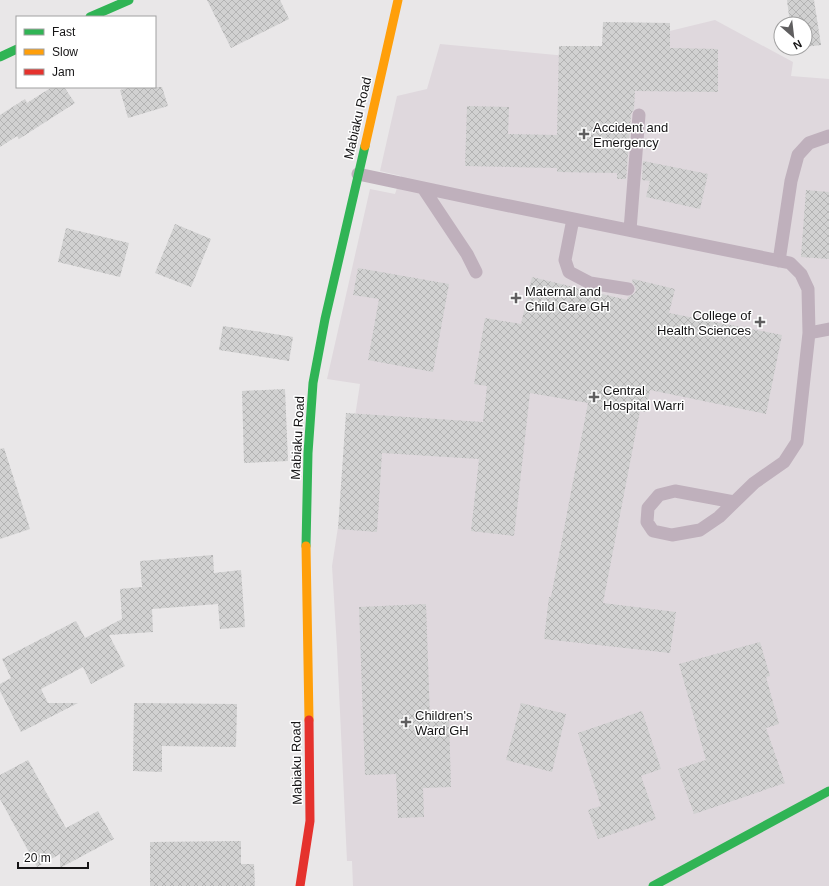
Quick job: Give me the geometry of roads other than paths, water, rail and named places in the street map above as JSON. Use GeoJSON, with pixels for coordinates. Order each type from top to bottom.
{"type":"FeatureCollection","features":[{"type":"Feature","properties":{"kind":"street"},"geometry":{"type":"LineString","coordinates":[[92,16],[129,0]]}},
{"type":"Feature","properties":{"kind":"street","name":"Mabiaku Road"},"geometry":{"type":"LineString","coordinates":[[300,886],[310,821],[306,534],[308,452],[313,383],[325,319],[398,0]]}},
{"type":"Feature","properties":{"kind":"street"},"geometry":{"type":"LineString","coordinates":[[0,57],[16,49]]}},
{"type":"Feature","properties":{"kind":"street"},"geometry":{"type":"LineString","coordinates":[[653,886],[829,791]]}},
{"type":"Feature","properties":{"kind":"lane"},"geometry":{"type":"LineString","coordinates":[[630,230],[639,115]]}},
{"type":"Feature","properties":{"kind":"lane"},"geometry":{"type":"LineString","coordinates":[[779,261],[792,181],[798,155],[808,143],[829,136]]}},
{"type":"Feature","properties":{"kind":"lane"},"geometry":{"type":"LineString","coordinates":[[358,174],[790,263],[801,274],[808,290],[809,333],[797,442],[784,462],[754,483],[719,517],[700,530],[672,535],[653,531],[647,522],[648,508],[659,495],[674,491],[734,502]]}},
{"type":"Feature","properties":{"kind":"lane"},"geometry":{"type":"LineString","coordinates":[[423,188],[467,254],[476,272]]}},
{"type":"Feature","properties":{"kind":"lane"},"geometry":{"type":"LineString","coordinates":[[573,219],[565,260],[569,272],[590,283],[628,289]]}},
{"type":"Feature","properties":{"kind":"lane"},"geometry":{"type":"LineString","coordinates":[[809,333],[829,329]]}},
{"type":"Feature","properties":{"kind":"place","name":"Accident and Emergency"},"geometry":{"type":"Point","coordinates":[584,134]}},
{"type":"Feature","properties":{"kind":"place","name":"Maternal and Child Care GH"},"geometry":{"type":"Point","coordinates":[516,298]}},
{"type":"Feature","properties":{"kind":"place","name":"College of Health Sciences"},"geometry":{"type":"Point","coordinates":[760,322]}},
{"type":"Feature","properties":{"kind":"place","name":"Central Hospital Warri"},"geometry":{"type":"Point","coordinates":[594,397]}},
{"type":"Feature","properties":{"kind":"place","name":"Children's Ward GH"},"geometry":{"type":"Point","coordinates":[406,722]}}]}
